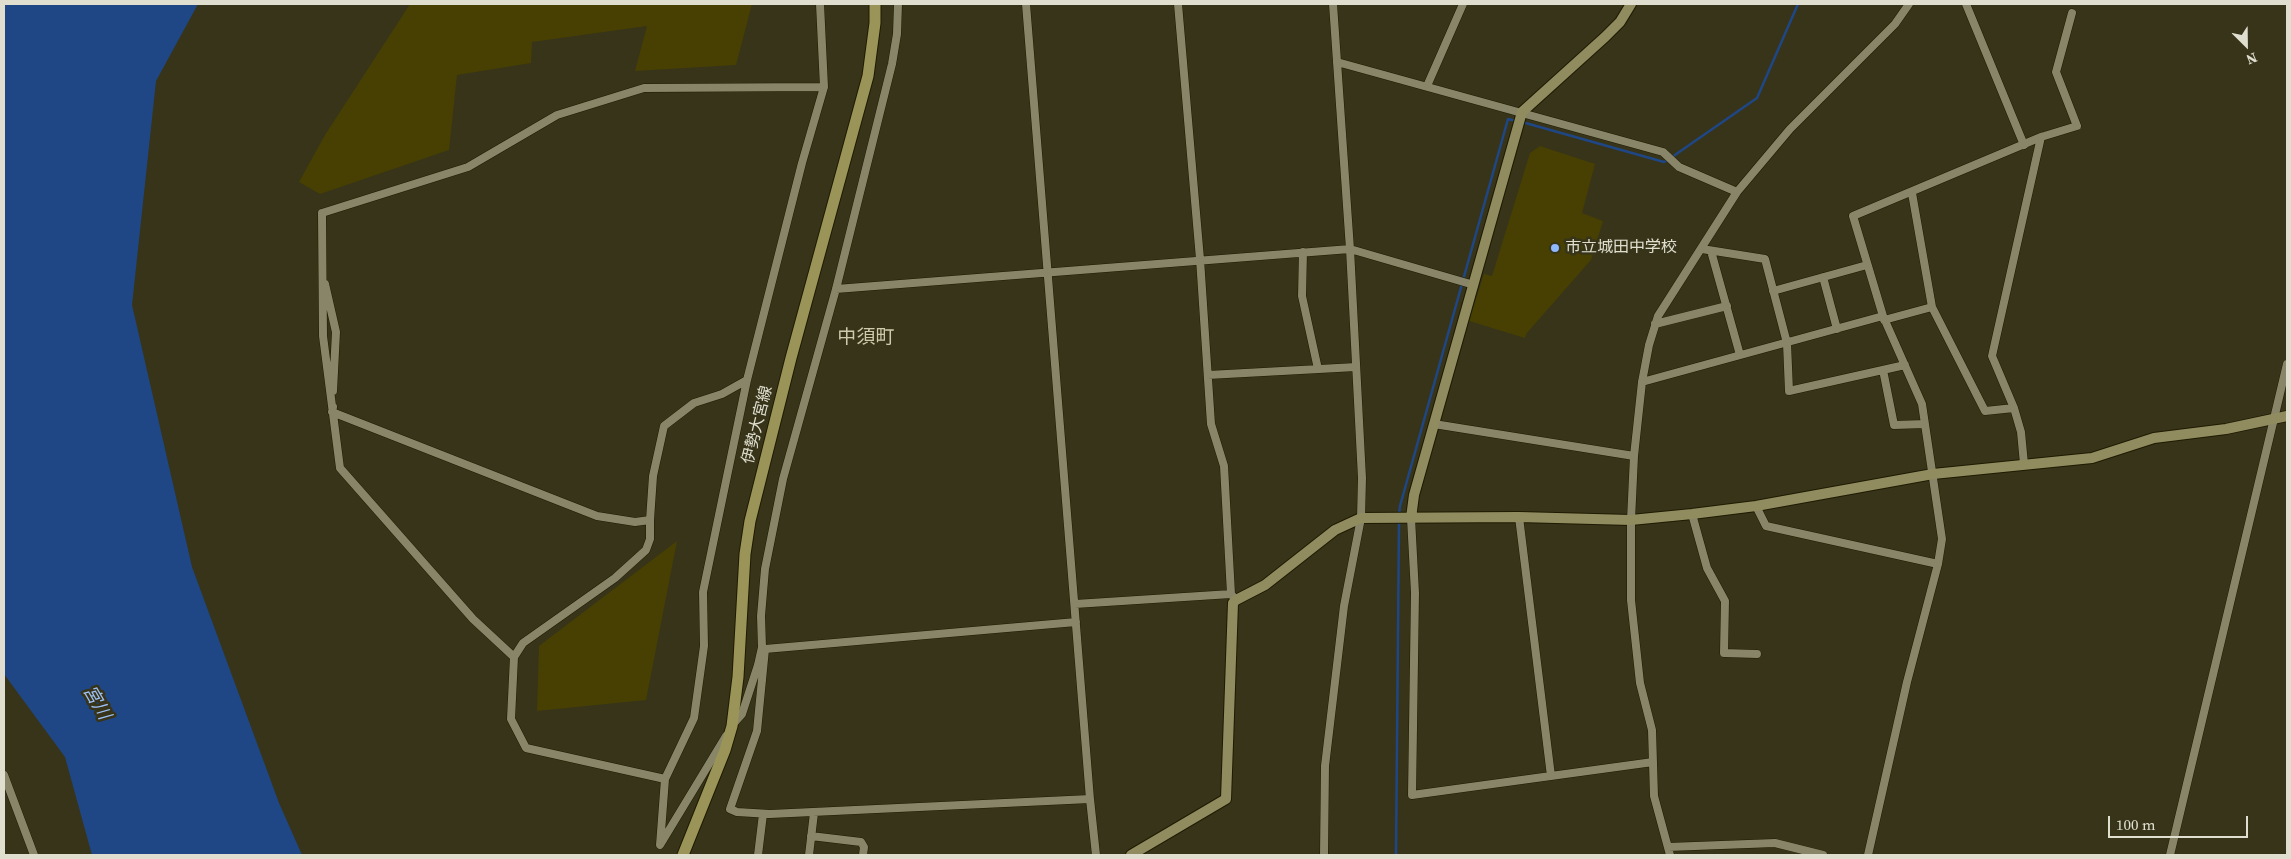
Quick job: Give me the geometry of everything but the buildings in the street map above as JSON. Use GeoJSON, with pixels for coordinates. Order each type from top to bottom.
{"type":"FeatureCollection","features":[{"type":"Feature","properties":{"kind":"main road","name":"伊勢大宮線"},"geometry":{"type":"LineString","coordinates":[[684,855],[725,750],[732,726],[738,686],[745,554],[750,521],[791,358],[868,76],[875,23],[875,4]]}},
{"type":"Feature","properties":{"kind":"street"},"geometry":{"type":"LineString","coordinates":[[763,648],[742,714],[732,726],[660,845],[666,779],[694,718],[704,646],[703,592],[747,380],[802,163],[824,87],[820,4]]}},
{"type":"Feature","properties":{"kind":"street"},"geometry":{"type":"LineString","coordinates":[[898,4],[898,34],[892,64],[836,289],[783,479],[765,570],[761,616],[763,648],[757,731],[730,809],[737,812],[763,814],[814,813],[1090,799]]}},
{"type":"Feature","properties":{"kind":"street"},"geometry":{"type":"LineString","coordinates":[[1026,4],[1096,855]]}},
{"type":"Feature","properties":{"kind":"street"},"geometry":{"type":"LineString","coordinates":[[1131,855],[1226,799],[1233,597],[1224,466],[1212,424],[1178,4]]}},
{"type":"Feature","properties":{"kind":"street"},"geometry":{"type":"LineString","coordinates":[[1324,855],[1324,766],[1344,606],[1361,518],[1362,478],[1350,249],[1333,4]]}},
{"type":"Feature","properties":{"kind":"street"},"geometry":{"type":"LineString","coordinates":[[1427,86],[1462,4]]}},
{"type":"Feature","properties":{"kind":"street"},"geometry":{"type":"LineString","coordinates":[[1630,4],[1620,22],[1522,113],[1471,284],[1408,518],[1415,593],[1412,795],[1653,762]]}},
{"type":"Feature","properties":{"kind":"street"},"geometry":{"type":"LineString","coordinates":[[1823,855],[1775,843],[1669,851],[1654,796],[1652,730],[1640,683],[1632,608],[1630,520],[1634,456],[1642,382],[1658,316],[1702,250],[1737,192],[1790,128],[1895,24],[1909,4]]}},
{"type":"Feature","properties":{"kind":"street"},"geometry":{"type":"LineString","coordinates":[[1966,4],[2024,145]]}},
{"type":"Feature","properties":{"kind":"street"},"geometry":{"type":"LineString","coordinates":[[1868,855],[1907,682],[1938,564],[1942,528],[1922,404],[1884,318],[1853,216],[1912,193],[2042,137],[2076,126],[2056,72],[2072,13]]}},
{"type":"Feature","properties":{"kind":"street"},"geometry":{"type":"LineString","coordinates":[[1336,62],[1522,113],[1671,159],[1679,167],[1737,192]]}},
{"type":"Feature","properties":{"kind":"street"},"geometry":{"type":"LineString","coordinates":[[514,657],[473,619],[340,468],[323,336],[322,269],[319,238],[322,213],[468,167],[557,114],[644,88],[824,87]]}},
{"type":"Feature","properties":{"kind":"street"},"geometry":{"type":"LineString","coordinates":[[2024,464],[2021,432],[2014,408],[1992,356],[2042,137]]}},
{"type":"Feature","properties":{"kind":"street"},"geometry":{"type":"LineString","coordinates":[[1912,193],[1932,307],[1985,411],[2014,408]]}},
{"type":"Feature","properties":{"kind":"street"},"geometry":{"type":"LineString","coordinates":[[836,289],[1200,259],[1350,249],[1471,284]]}},
{"type":"Feature","properties":{"kind":"street"},"geometry":{"type":"LineString","coordinates":[[1702,250],[1764,259],[1787,343],[1789,391],[1904,365]]}},
{"type":"Feature","properties":{"kind":"street"},"geometry":{"type":"LineString","coordinates":[[1711,251],[1740,355]]}},
{"type":"Feature","properties":{"kind":"street"},"geometry":{"type":"LineString","coordinates":[[1303,252],[1302,296],[1318,369]]}},
{"type":"Feature","properties":{"kind":"street"},"geometry":{"type":"LineString","coordinates":[[1773,291],[1867,264]]}},
{"type":"Feature","properties":{"kind":"street"},"geometry":{"type":"LineString","coordinates":[[322,269],[336,332],[332,412]]}},
{"type":"Feature","properties":{"kind":"street"},"geometry":{"type":"LineString","coordinates":[[1822,277],[1837,329]]}},
{"type":"Feature","properties":{"kind":"street"},"geometry":{"type":"LineString","coordinates":[[1655,324],[1727,306]]}},
{"type":"Feature","properties":{"kind":"street"},"geometry":{"type":"LineString","coordinates":[[1642,382],[1837,329],[1932,307]]}},
{"type":"Feature","properties":{"kind":"street"},"geometry":{"type":"LineString","coordinates":[[2170,855],[2287,364]]}},
{"type":"Feature","properties":{"kind":"street"},"geometry":{"type":"LineString","coordinates":[[1208,375],[1356,367]]}},
{"type":"Feature","properties":{"kind":"street"},"geometry":{"type":"LineString","coordinates":[[1883,370],[1894,425],[1925,424]]}},
{"type":"Feature","properties":{"kind":"street"},"geometry":{"type":"LineString","coordinates":[[666,779],[526,748],[511,719],[514,657],[523,643],[614,578],[646,550],[650,539],[654,476],[664,426],[694,403],[722,394],[747,380]]}},
{"type":"Feature","properties":{"kind":"street"},"geometry":{"type":"LineString","coordinates":[[332,412],[597,516],[635,522],[650,520]]}},
{"type":"Feature","properties":{"kind":"street"},"geometry":{"type":"LineString","coordinates":[[1075,604],[1233,597],[1265,585],[1335,530],[1361,518],[1519,517],[1630,520],[1692,514],[1756,506],[1933,474],[2092,458],[2154,438],[2226,429],[2287,416]]}},
{"type":"Feature","properties":{"kind":"street"},"geometry":{"type":"LineString","coordinates":[[1434,424],[1634,456]]}},
{"type":"Feature","properties":{"kind":"street"},"geometry":{"type":"LineString","coordinates":[[1756,506],[1766,526],[1938,564]]}},
{"type":"Feature","properties":{"kind":"street"},"geometry":{"type":"LineString","coordinates":[[1692,514],[1707,568],[1726,601],[1724,653],[1757,654]]}},
{"type":"Feature","properties":{"kind":"street"},"geometry":{"type":"LineString","coordinates":[[1519,517],[1551,776]]}},
{"type":"Feature","properties":{"kind":"street"},"geometry":{"type":"LineString","coordinates":[[763,648],[1076,622]]}},
{"type":"Feature","properties":{"kind":"street"},"geometry":{"type":"LineString","coordinates":[[4,775],[34,855]]}},
{"type":"Feature","properties":{"kind":"street"},"geometry":{"type":"LineString","coordinates":[[808,855],[814,813]]}},
{"type":"Feature","properties":{"kind":"street"},"geometry":{"type":"LineString","coordinates":[[758,855],[763,814]]}},
{"type":"Feature","properties":{"kind":"street"},"geometry":{"type":"LineString","coordinates":[[811,836],[861,842],[864,847],[863,855]]}},
{"type":"Feature","properties":{"kind":"shaded area"},"geometry":{"type":"Polygon","coordinates":[[[410,4],[752,4],[736,65],[635,71],[647,26],[532,42],[531,63],[457,75],[449,150],[320,194],[299,182],[325,135],[410,4]]]}},
{"type":"Feature","properties":{"kind":"shaded area"},"geometry":{"type":"Polygon","coordinates":[[[1540,146],[1595,164],[1582,213],[1603,221],[1591,260],[1526,334],[1525,338],[1469,321],[1484,274],[1492,276],[1530,153],[1540,146]]]}},
{"type":"Feature","properties":{"kind":"shaded area"},"geometry":{"type":"Polygon","coordinates":[[[677,541],[646,700],[537,711],[539,646],[677,541]]]}},
{"type":"Feature","properties":{"kind":"water","name":"宮川"},"geometry":{"type":"Polygon","coordinates":[[[4,4],[198,4],[156,81],[132,305],[192,567],[279,803],[302,855],[92,855],[65,757],[4,674],[4,4]]]}},
{"type":"Feature","properties":{"kind":"waterway"},"geometry":{"type":"LineString","coordinates":[[1672,157],[1757,98],[1798,4]]}},
{"type":"Feature","properties":{"kind":"waterway"},"geometry":{"type":"LineString","coordinates":[[1399,515],[1508,119],[1516,121]]}},
{"type":"Feature","properties":{"kind":"waterway"},"geometry":{"type":"LineString","coordinates":[[1522,122],[1664,162],[1668,160]]}},
{"type":"Feature","properties":{"kind":"waterway"},"geometry":{"type":"LineString","coordinates":[[1396,855],[1399,521]]}},
{"type":"Feature","properties":{"kind":"place","name":"市立城田中学校"},"geometry":{"type":"Point","coordinates":[1555,248]}},
{"type":"Feature","properties":{"kind":"district","name":"中須町"},"geometry":{"type":"Point","coordinates":[866,338]}}]}
